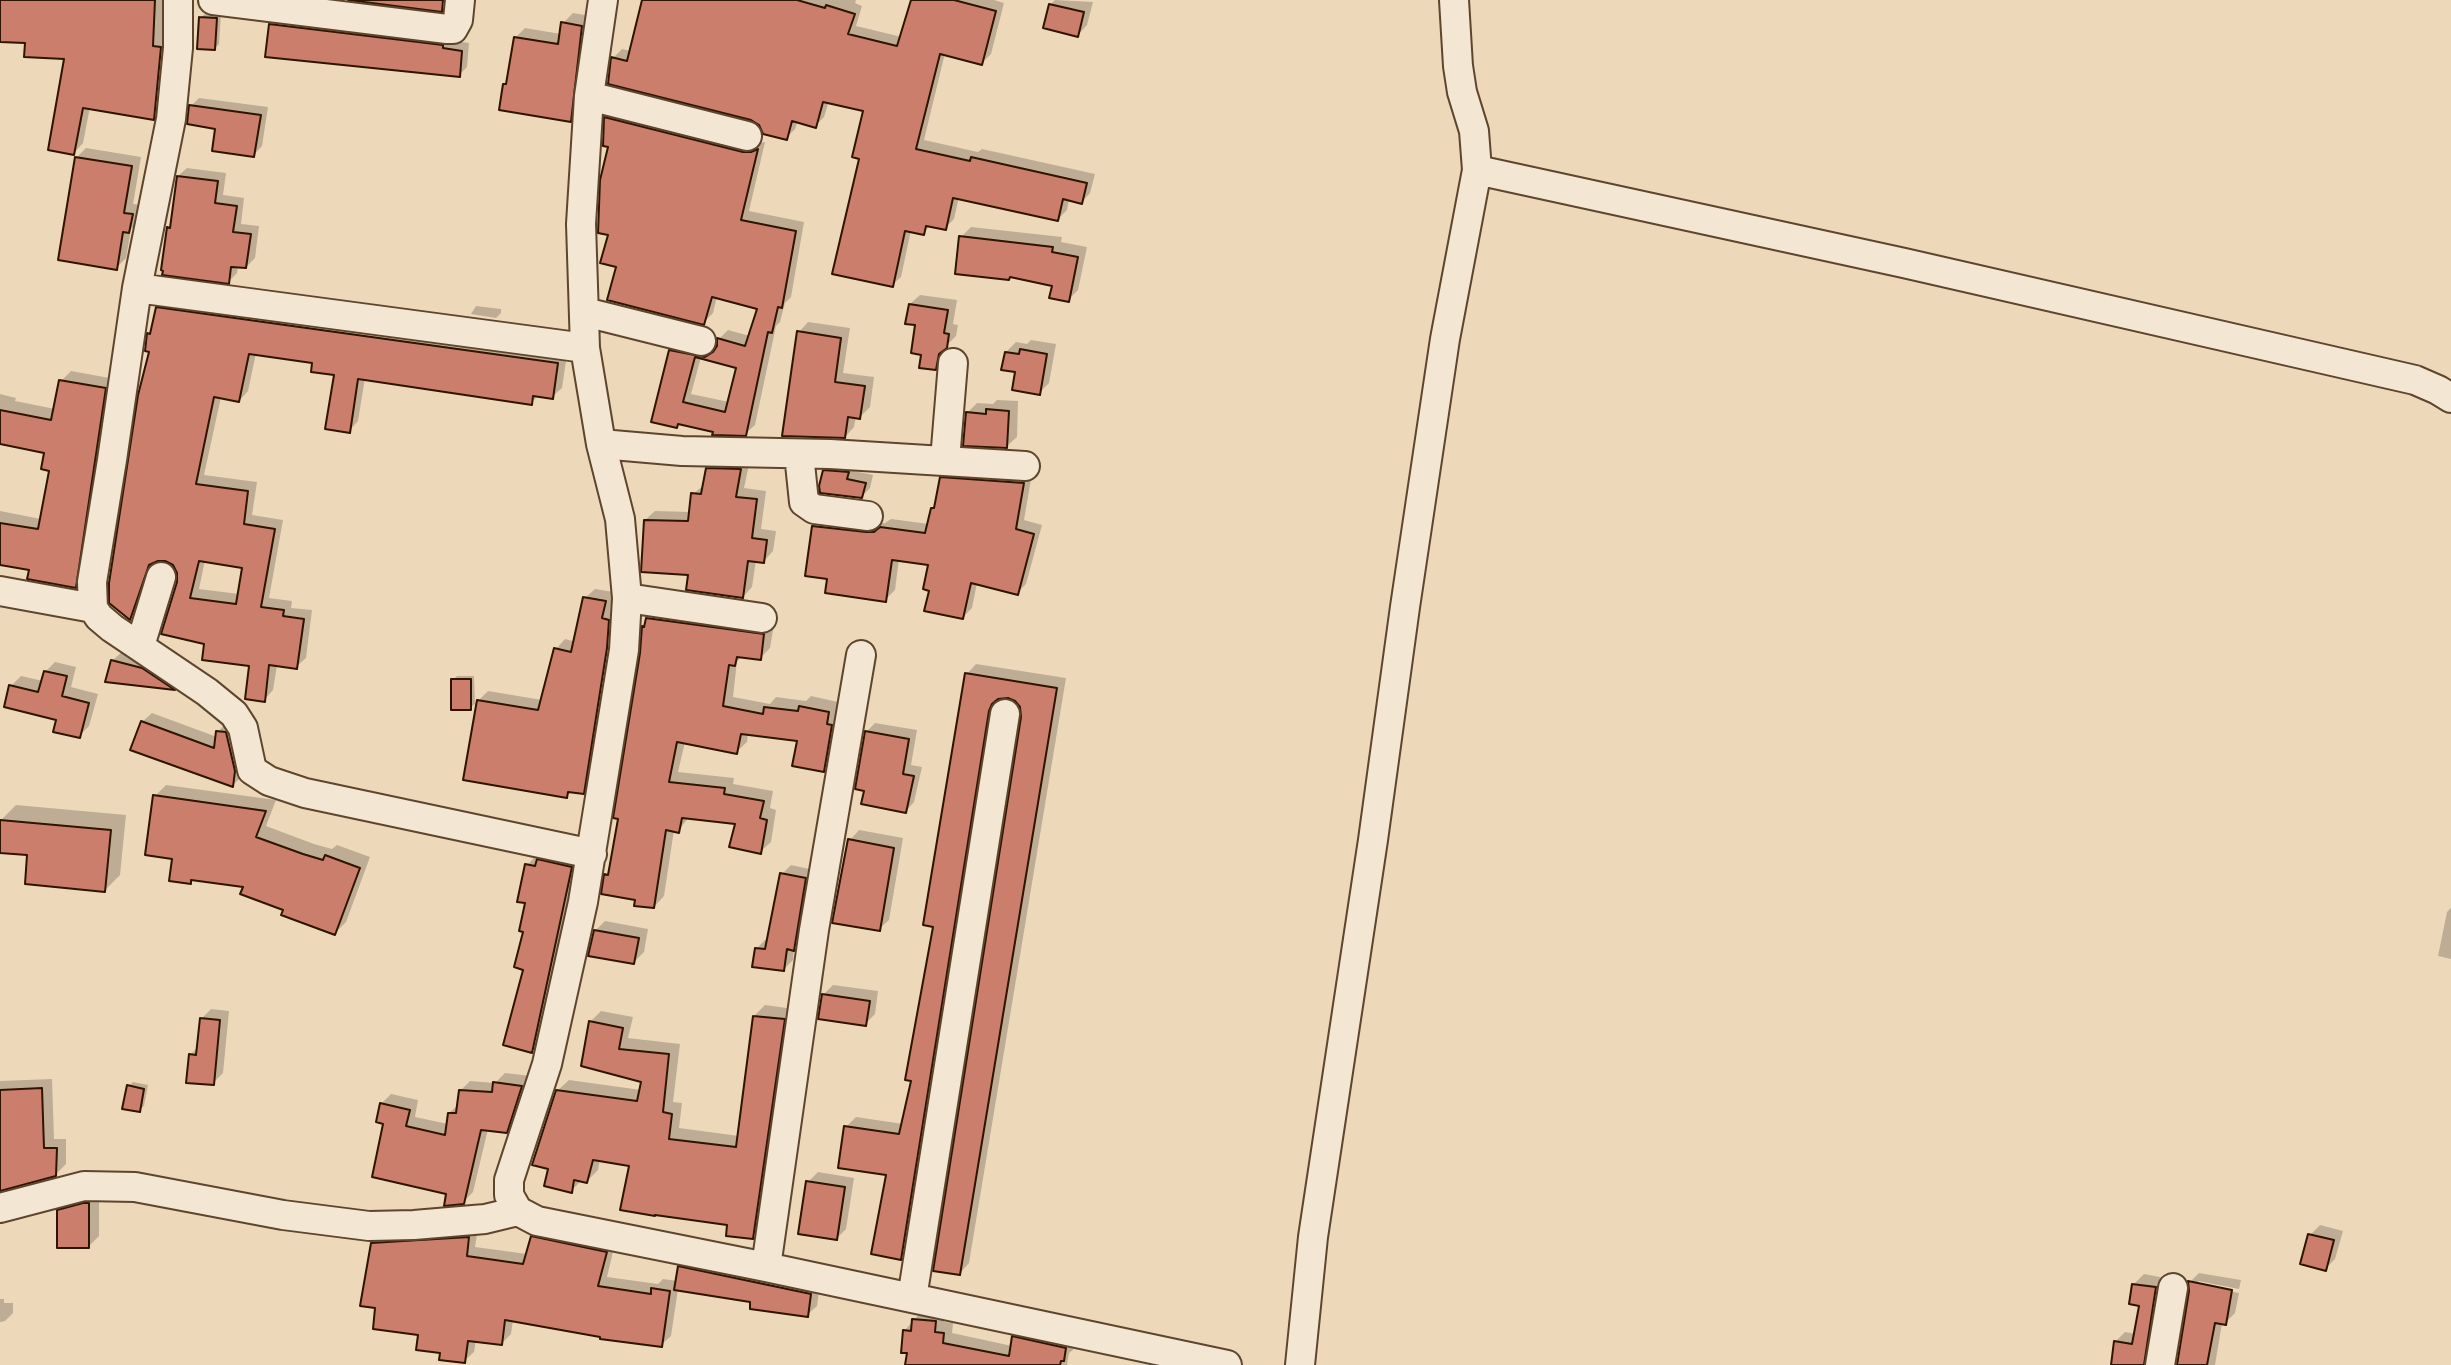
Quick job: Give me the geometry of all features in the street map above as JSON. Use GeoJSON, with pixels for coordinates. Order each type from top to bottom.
{"type":"FeatureCollection","features":[{"type":"Feature","properties":{"kind":"street"},"geometry":{"type":"LineString","coordinates":[[178,0],[178,48],[171,119],[137,288],[92,582],[93,608],[112,628],[234,714],[243,728],[252,770],[269,781],[305,793],[592,854]]}},
{"type":"Feature","properties":{"kind":"street"},"geometry":{"type":"LineString","coordinates":[[213,0],[453,29],[458,20],[460,0]]}},
{"type":"Feature","properties":{"kind":"street"},"geometry":{"type":"LineString","coordinates":[[603,0],[589,96],[581,224],[585,348],[601,444],[620,519],[627,598],[624,650],[592,854],[547,1064],[509,1180],[509,1195],[518,1211],[537,1221],[1227,1365]]}},
{"type":"Feature","properties":{"kind":"street"},"geometry":{"type":"LineString","coordinates":[[1300,1365],[1313,1237],[1407,594],[1445,339],[1477,170],[1474,131],[1462,92],[1458,66],[1454,0]]}},
{"type":"Feature","properties":{"kind":"street"},"geometry":{"type":"LineString","coordinates":[[589,96],[747,136]]}},
{"type":"Feature","properties":{"kind":"street"},"geometry":{"type":"LineString","coordinates":[[1477,170],[1904,263],[2414,380],[2451,398]]}},
{"type":"Feature","properties":{"kind":"street"},"geometry":{"type":"LineString","coordinates":[[137,288],[585,348]]}},
{"type":"Feature","properties":{"kind":"street"},"geometry":{"type":"LineString","coordinates":[[585,312],[701,341]]}},
{"type":"Feature","properties":{"kind":"street"},"geometry":{"type":"LineString","coordinates":[[945,460],[953,363]]}},
{"type":"Feature","properties":{"kind":"street"},"geometry":{"type":"LineString","coordinates":[[601,444],[1025,466]]}},
{"type":"Feature","properties":{"kind":"street"},"geometry":{"type":"LineString","coordinates":[[799,454],[804,502],[814,509],[869,516]]}},
{"type":"Feature","properties":{"kind":"street"},"geometry":{"type":"LineString","coordinates":[[140,646],[161,577]]}},
{"type":"Feature","properties":{"kind":"street"},"geometry":{"type":"LineString","coordinates":[[0,591],[93,608]]}},
{"type":"Feature","properties":{"kind":"street"},"geometry":{"type":"LineString","coordinates":[[627,598],[762,618]]}},
{"type":"Feature","properties":{"kind":"street"},"geometry":{"type":"LineString","coordinates":[[766,1267],[814,930],[861,655]]}},
{"type":"Feature","properties":{"kind":"street"},"geometry":{"type":"LineString","coordinates":[[912,1298],[1005,714]]}},
{"type":"Feature","properties":{"kind":"street"},"geometry":{"type":"LineString","coordinates":[[0,1208],[84,1186],[135,1187],[283,1215],[369,1226],[414,1226],[485,1219],[518,1211]]}},
{"type":"Feature","properties":{"kind":"street"},"geometry":{"type":"LineString","coordinates":[[2160,1365],[2173,1288]]}},
{"type":"Feature","properties":{"kind":"building"},"geometry":{"type":"Polygon","coordinates":[[[0,0],[155,0],[153,46],[161,47],[154,120],[83,108],[74,155],[48,150],[64,59],[24,57],[25,43],[0,42],[0,0]]]}},
{"type":"Feature","properties":{"kind":"building"},"geometry":{"type":"Polygon","coordinates":[[[348,0],[443,0],[442,12],[348,0]]]}},
{"type":"Feature","properties":{"kind":"building"},"geometry":{"type":"Polygon","coordinates":[[[642,0],[797,0],[825,8],[826,5],[855,14],[848,34],[897,46],[911,0],[954,0],[996,11],[982,65],[940,54],[916,149],[970,161],[971,157],[1087,183],[1082,204],[1063,199],[1058,221],[953,198],[946,230],[926,226],[924,235],[905,231],[893,287],[832,274],[859,159],[852,157],[863,111],[823,102],[816,128],[792,121],[787,140],[763,134],[759,125],[751,120],[608,84],[611,57],[627,61],[642,0]]]}},
{"type":"Feature","properties":{"kind":"building"},"geometry":{"type":"Polygon","coordinates":[[[1049,4],[1084,12],[1078,37],[1043,28],[1049,4]]]}},
{"type":"Feature","properties":{"kind":"building"},"geometry":{"type":"Polygon","coordinates":[[[199,17],[217,18],[215,50],[197,49],[199,17]]]}},
{"type":"Feature","properties":{"kind":"building"},"geometry":{"type":"Polygon","coordinates":[[[561,22],[582,26],[571,122],[499,110],[514,37],[558,44],[561,22]]]}},
{"type":"Feature","properties":{"kind":"building"},"geometry":{"type":"Polygon","coordinates":[[[269,24],[443,45],[443,48],[462,51],[460,77],[265,57],[269,24]]]}},
{"type":"Feature","properties":{"kind":"building"},"geometry":{"type":"Polygon","coordinates":[[[189,105],[261,115],[254,157],[212,151],[215,129],[187,124],[189,105]]]}},
{"type":"Feature","properties":{"kind":"building"},"geometry":{"type":"Polygon","coordinates":[[[604,117],[743,152],[758,149],[741,220],[796,231],[782,308],[778,307],[772,333],[768,332],[746,436],[712,435],[713,432],[678,424],[677,428],[651,422],[669,350],[705,357],[717,346],[717,338],[745,346],[757,309],[712,297],[704,325],[607,300],[616,267],[600,263],[608,235],[598,233],[600,180],[608,147],[603,146],[604,117]],[[695,357],[683,402],[725,412],[736,368],[695,357]]]}},
{"type":"Feature","properties":{"kind":"building"},"geometry":{"type":"Polygon","coordinates":[[[75,157],[132,166],[124,213],[133,214],[129,233],[123,232],[117,270],[58,260],[75,157]]]}},
{"type":"Feature","properties":{"kind":"building"},"geometry":{"type":"Polygon","coordinates":[[[177,176],[218,181],[215,203],[237,206],[233,232],[251,234],[246,268],[231,267],[229,284],[162,275],[167,227],[170,228],[177,176]]]}},
{"type":"Feature","properties":{"kind":"building"},"geometry":{"type":"Polygon","coordinates":[[[959,236],[1053,247],[1052,252],[1078,257],[1069,302],[1049,298],[1052,286],[1010,277],[1009,280],[955,274],[959,236]]]}},
{"type":"Feature","properties":{"kind":"building"},"geometry":{"type":"Polygon","coordinates":[[[909,304],[948,310],[944,333],[949,334],[947,348],[939,354],[936,370],[919,368],[921,355],[911,353],[915,325],[905,324],[909,304]]]}},
{"type":"Feature","properties":{"kind":"building"},"geometry":{"type":"Polygon","coordinates":[[[156,307],[558,363],[553,399],[533,396],[532,405],[358,379],[350,433],[325,429],[334,375],[311,372],[312,363],[249,354],[239,402],[214,397],[196,484],[248,491],[244,524],[275,529],[261,607],[284,610],[283,616],[304,619],[297,669],[269,665],[265,702],[245,699],[249,666],[202,660],[204,644],[161,634],[177,582],[173,565],[158,561],[149,565],[130,620],[109,603],[109,583],[138,395],[149,352],[145,351],[147,333],[150,334],[156,307]],[[199,561],[190,598],[236,604],[242,568],[199,561]]]}},
{"type":"Feature","properties":{"kind":"building"},"geometry":{"type":"Polygon","coordinates":[[[797,331],[841,338],[835,382],[865,386],[860,419],[848,417],[845,438],[782,436],[797,331]]]}},
{"type":"Feature","properties":{"kind":"building"},"geometry":{"type":"Polygon","coordinates":[[[1020,349],[1047,354],[1040,395],[1012,390],[1015,372],[1001,370],[1005,352],[1019,354],[1020,349]]]}},
{"type":"Feature","properties":{"kind":"building"},"geometry":{"type":"Polygon","coordinates":[[[59,380],[106,388],[76,588],[27,579],[29,570],[0,565],[0,523],[38,529],[49,471],[41,469],[44,453],[0,444],[0,410],[51,420],[59,380]]]}},
{"type":"Feature","properties":{"kind":"building"},"geometry":{"type":"Polygon","coordinates":[[[986,409],[1009,411],[1007,448],[963,446],[966,412],[986,414],[986,409]]]}},
{"type":"Feature","properties":{"kind":"building"},"geometry":{"type":"Polygon","coordinates":[[[706,468],[741,469],[736,497],[757,499],[752,538],[767,540],[764,563],[748,561],[743,598],[686,590],[688,575],[641,572],[644,520],[688,521],[691,493],[701,494],[706,468]]]}},
{"type":"Feature","properties":{"kind":"building"},"geometry":{"type":"Polygon","coordinates":[[[823,470],[849,472],[847,479],[866,483],[862,498],[820,493],[823,470]]]}},
{"type":"Feature","properties":{"kind":"building"},"geometry":{"type":"Polygon","coordinates":[[[940,477],[1024,483],[1016,529],[1034,534],[1018,595],[971,583],[963,619],[924,611],[929,591],[923,589],[928,565],[892,560],[886,602],[825,593],[827,579],[805,576],[812,526],[866,532],[874,532],[880,527],[925,533],[931,508],[934,508],[940,477]]]}},
{"type":"Feature","properties":{"kind":"building"},"geometry":{"type":"Polygon","coordinates":[[[583,597],[606,601],[602,618],[609,620],[584,794],[568,792],[567,798],[463,780],[477,700],[538,710],[554,648],[571,652],[583,597]]]}},
{"type":"Feature","properties":{"kind":"building"},"geometry":{"type":"Polygon","coordinates":[[[646,618],[764,634],[761,660],[737,657],[735,666],[729,665],[723,706],[763,714],[764,707],[798,711],[799,706],[829,712],[827,724],[832,725],[824,772],[792,766],[797,741],[741,734],[737,754],[677,742],[669,782],[725,788],[724,794],[764,801],[760,818],[767,820],[761,854],[729,847],[735,824],[682,818],[679,833],[666,830],[654,908],[634,906],[635,900],[601,894],[604,874],[608,875],[618,819],[613,818],[642,626],[644,627],[646,618]]]}},
{"type":"Feature","properties":{"kind":"building"},"geometry":{"type":"Polygon","coordinates":[[[111,660],[142,668],[175,690],[105,682],[111,660]]]}},
{"type":"Feature","properties":{"kind":"building"},"geometry":{"type":"Polygon","coordinates":[[[44,671],[67,676],[62,696],[89,703],[80,738],[53,732],[56,720],[4,707],[9,685],[38,692],[44,671]]]}},
{"type":"Feature","properties":{"kind":"building"},"geometry":{"type":"Polygon","coordinates":[[[965,673],[1057,688],[960,1275],[933,1271],[1021,717],[1020,707],[1008,698],[998,699],[989,711],[901,1260],[871,1254],[886,1175],[838,1168],[844,1126],[899,1134],[911,1081],[905,1080],[933,927],[923,925],[965,673]]]}},
{"type":"Feature","properties":{"kind":"building"},"geometry":{"type":"Polygon","coordinates":[[[451,679],[471,679],[471,710],[451,710],[451,679]]]}},
{"type":"Feature","properties":{"kind":"building"},"geometry":{"type":"Polygon","coordinates":[[[141,721],[214,748],[216,731],[226,732],[235,771],[233,787],[130,750],[141,721]]]}},
{"type":"Feature","properties":{"kind":"building"},"geometry":{"type":"Polygon","coordinates":[[[865,731],[909,739],[903,774],[914,776],[906,813],[861,804],[864,791],[855,789],[865,731]]]}},
{"type":"Feature","properties":{"kind":"building"},"geometry":{"type":"Polygon","coordinates":[[[153,795],[266,811],[256,837],[323,860],[325,855],[360,868],[335,935],[281,915],[283,910],[240,894],[243,887],[191,880],[191,884],[169,881],[172,859],[145,855],[153,795]]]}},
{"type":"Feature","properties":{"kind":"building"},"geometry":{"type":"Polygon","coordinates":[[[0,820],[111,830],[105,892],[25,884],[27,855],[0,853],[0,820]]]}},
{"type":"Feature","properties":{"kind":"building"},"geometry":{"type":"Polygon","coordinates":[[[848,839],[894,848],[880,931],[832,923],[848,839]]]}},
{"type":"Feature","properties":{"kind":"building"},"geometry":{"type":"Polygon","coordinates":[[[537,859],[572,867],[532,1053],[503,1045],[523,970],[514,967],[523,932],[519,931],[525,903],[517,902],[525,864],[535,866],[537,859]]]}},
{"type":"Feature","properties":{"kind":"building"},"geometry":{"type":"Polygon","coordinates":[[[780,873],[806,878],[794,951],[787,949],[784,971],[752,967],[755,948],[765,949],[780,873]]]}},
{"type":"Feature","properties":{"kind":"building"},"geometry":{"type":"Polygon","coordinates":[[[594,930],[639,938],[634,964],[588,956],[594,930]]]}},
{"type":"Feature","properties":{"kind":"building"},"geometry":{"type":"Polygon","coordinates":[[[822,994],[870,1001],[866,1026],[818,1019],[822,994]]]}},
{"type":"Feature","properties":{"kind":"building"},"geometry":{"type":"Polygon","coordinates":[[[753,1016],[785,1019],[753,1239],[726,1236],[727,1225],[620,1210],[629,1166],[593,1160],[587,1183],[574,1180],[572,1193],[544,1186],[548,1169],[532,1165],[556,1090],[637,1101],[641,1082],[581,1066],[589,1021],[623,1028],[619,1049],[669,1054],[663,1112],[672,1114],[669,1139],[736,1147],[753,1016]]]}},
{"type":"Feature","properties":{"kind":"building"},"geometry":{"type":"Polygon","coordinates":[[[200,1018],[220,1020],[214,1085],[186,1083],[189,1054],[196,1055],[200,1018]]]}},
{"type":"Feature","properties":{"kind":"building"},"geometry":{"type":"Polygon","coordinates":[[[493,1082],[522,1086],[507,1133],[481,1130],[464,1204],[444,1206],[446,1194],[372,1177],[383,1124],[376,1122],[380,1103],[410,1110],[406,1126],[445,1135],[448,1113],[456,1113],[459,1090],[492,1092],[493,1082]]]}},
{"type":"Feature","properties":{"kind":"building"},"geometry":{"type":"Polygon","coordinates":[[[127,1085],[144,1089],[140,1112],[122,1109],[127,1085]]]}},
{"type":"Feature","properties":{"kind":"building"},"geometry":{"type":"Polygon","coordinates":[[[42,1088],[44,1148],[57,1148],[56,1176],[0,1191],[0,1090],[42,1088]]]}},
{"type":"Feature","properties":{"kind":"building"},"geometry":{"type":"Polygon","coordinates":[[[806,1181],[845,1187],[837,1240],[798,1234],[806,1181]]]}},
{"type":"Feature","properties":{"kind":"building"},"geometry":{"type":"Polygon","coordinates":[[[89,1203],[89,1248],[57,1248],[57,1210],[89,1203]]]}},
{"type":"Feature","properties":{"kind":"building"},"geometry":{"type":"Polygon","coordinates":[[[2308,1234],[2334,1240],[2326,1271],[2300,1264],[2308,1234]]]}},
{"type":"Feature","properties":{"kind":"building"},"geometry":{"type":"Polygon","coordinates":[[[531,1236],[607,1252],[598,1286],[651,1294],[651,1288],[670,1291],[662,1347],[600,1339],[505,1320],[502,1345],[468,1341],[465,1363],[439,1360],[440,1353],[416,1350],[418,1335],[373,1329],[375,1308],[360,1306],[371,1243],[469,1237],[467,1256],[523,1264],[531,1236]]]}},
{"type":"Feature","properties":{"kind":"building"},"geometry":{"type":"Polygon","coordinates":[[[678,1266],[811,1294],[808,1317],[750,1309],[750,1302],[674,1290],[678,1266]]]}},
{"type":"Feature","properties":{"kind":"building"},"geometry":{"type":"Polygon","coordinates":[[[2188,1281],[2232,1290],[2226,1325],[2215,1323],[2207,1365],[2177,1365],[2189,1291],[2188,1281]]]}},
{"type":"Feature","properties":{"kind":"building"},"geometry":{"type":"Polygon","coordinates":[[[2132,1284],[2156,1287],[2144,1365],[2111,1365],[2114,1341],[2132,1344],[2139,1306],[2129,1304],[2132,1284]]]}},
{"type":"Feature","properties":{"kind":"building"},"geometry":{"type":"Polygon","coordinates":[[[912,1319],[936,1321],[935,1332],[944,1333],[943,1343],[1009,1356],[1012,1336],[1066,1348],[1064,1361],[1061,1361],[1060,1365],[905,1365],[907,1353],[901,1353],[903,1330],[911,1331],[912,1319]]]}}]}
